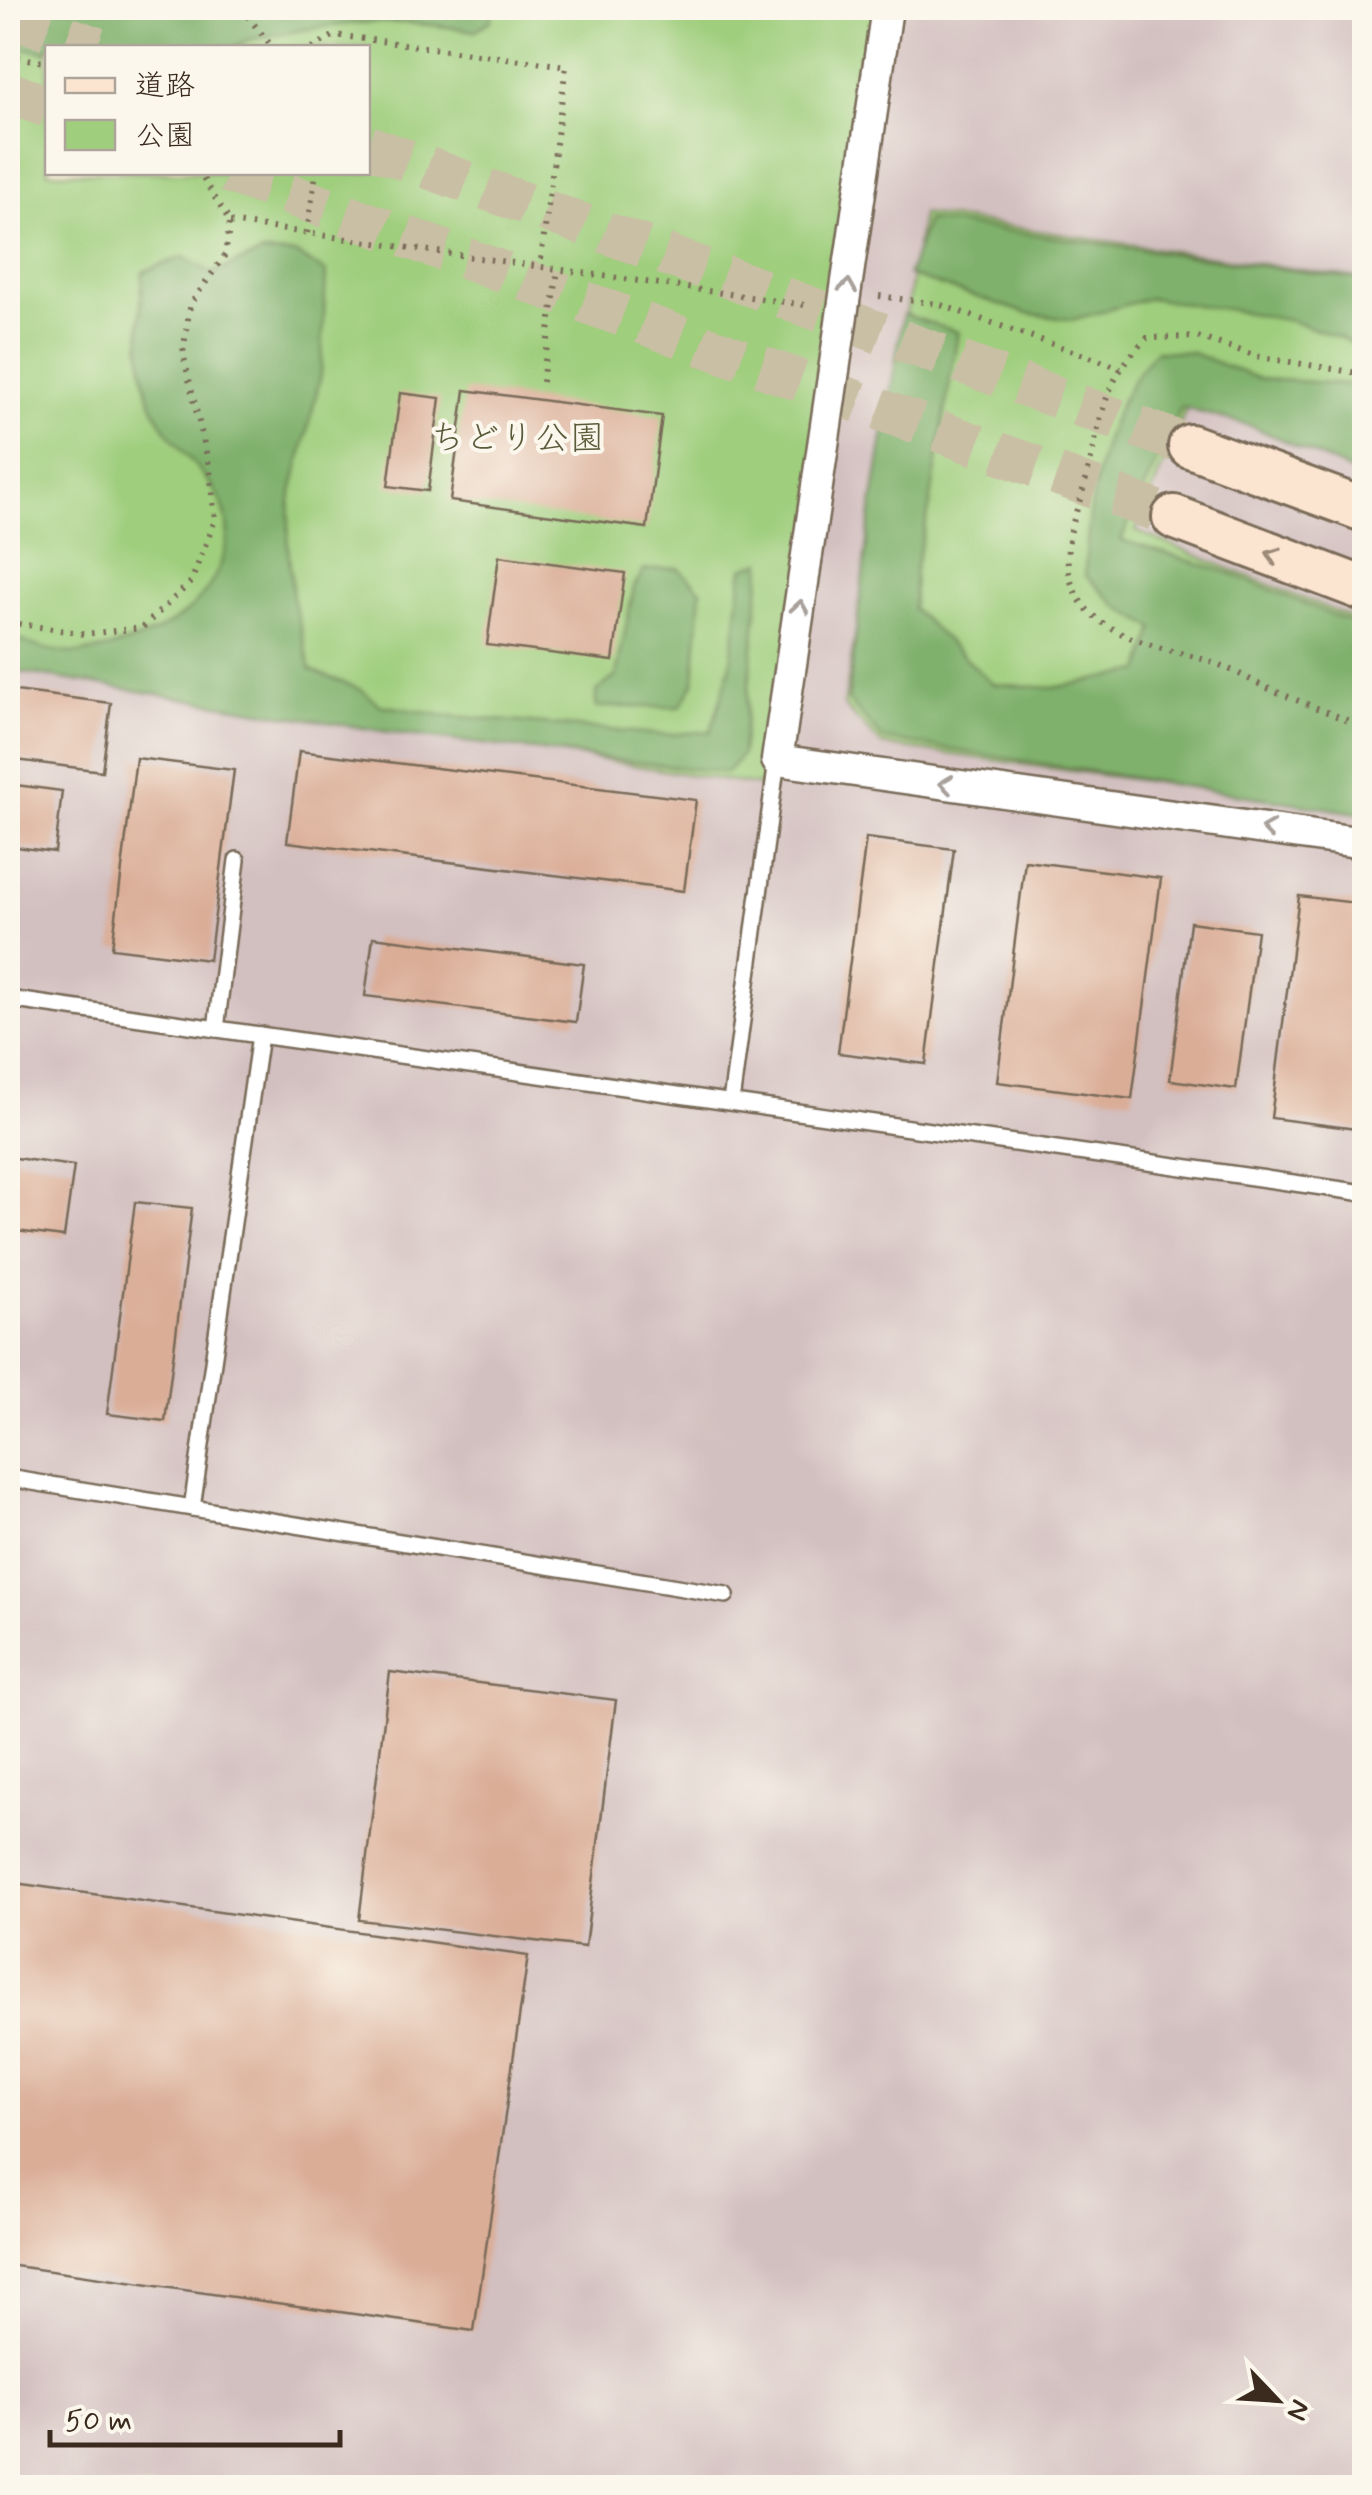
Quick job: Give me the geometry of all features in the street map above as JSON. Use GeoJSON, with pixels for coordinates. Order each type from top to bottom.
{"type":"FeatureCollection","features":[{"type":"Feature","properties":{"kind":"street"},"geometry":{"type":"LineString","coordinates":[[887,8],[777,760],[1364,843]]}},
{"type":"Feature","properties":{"kind":"street"},"geometry":{"type":"LineString","coordinates":[[1190,446],[1364,510]]}},
{"type":"Feature","properties":{"kind":"street"},"geometry":{"type":"LineString","coordinates":[[1174,518],[1364,589]]}},
{"type":"Feature","properties":{"kind":"lane"},"geometry":{"type":"LineString","coordinates":[[730,1102],[777,760]]}},
{"type":"Feature","properties":{"kind":"lane"},"geometry":{"type":"LineString","coordinates":[[216,1028],[238,860]]}},
{"type":"Feature","properties":{"kind":"lane"},"geometry":{"type":"LineString","coordinates":[[8,999],[1364,1193]]}},
{"type":"Feature","properties":{"kind":"lane"},"geometry":{"type":"LineString","coordinates":[[192,1508],[260,1035]]}},
{"type":"Feature","properties":{"kind":"lane"},"geometry":{"type":"LineString","coordinates":[[8,1478],[726,1595]]}},
{"type":"Feature","properties":{"kind":"path"},"geometry":{"type":"LineString","coordinates":[[242,8],[271,45]]}},
{"type":"Feature","properties":{"kind":"path"},"geometry":{"type":"LineString","coordinates":[[334,45],[336,35]]}},
{"type":"Feature","properties":{"kind":"path"},"geometry":{"type":"LineString","coordinates":[[318,45],[336,35],[566,66],[540,266]]}},
{"type":"Feature","properties":{"kind":"path"},"geometry":{"type":"LineString","coordinates":[[8,55],[45,61]]}},
{"type":"Feature","properties":{"kind":"path"},"geometry":{"type":"LineString","coordinates":[[8,622],[85,634],[142,628],[191,582],[215,520],[210,470],[183,353],[190,305],[225,255],[230,222],[201,175]]}},
{"type":"Feature","properties":{"kind":"path"},"geometry":{"type":"LineString","coordinates":[[307,233],[316,175]]}},
{"type":"Feature","properties":{"kind":"path"},"geometry":{"type":"LineString","coordinates":[[230,222],[558,269],[846,301],[938,304],[1121,368]]}},
{"type":"Feature","properties":{"kind":"path"},"geometry":{"type":"LineString","coordinates":[[542,382],[558,269]]}},
{"type":"Feature","properties":{"kind":"shaded area"},"geometry":{"type":"Polygon","coordinates":[[[8,8],[1364,8],[1364,2487],[8,2488],[8,8]]]}},
{"type":"Feature","properties":{"kind":"green space","name":"ちどり公園"},"geometry":{"type":"Polygon","coordinates":[[[8,8],[887,8],[773,788],[8,664],[8,8]]]}},
{"type":"Feature","properties":{"kind":"green space"},"geometry":{"type":"Polygon","coordinates":[[[8,8],[493,8],[491,21],[474,31],[386,22],[308,29],[239,45],[45,45],[45,52],[8,46],[8,8]]]}},
{"type":"Feature","properties":{"kind":"green space"},"geometry":{"type":"Polygon","coordinates":[[[922,214],[1364,279],[1364,465],[1188,404],[1136,531],[1364,623],[1364,811],[882,745],[844,706],[922,214]]]}},
{"type":"Feature","properties":{"kind":"green space"},"geometry":{"type":"Polygon","coordinates":[[[927,220],[1364,280],[1364,352],[1341,338],[1291,321],[1150,298],[1072,320],[1026,313],[908,275],[927,220]]]}},
{"type":"Feature","properties":{"kind":"green space"},"geometry":{"type":"Polygon","coordinates":[[[263,253],[296,254],[326,272],[321,375],[290,501],[288,545],[293,598],[311,670],[362,690],[380,705],[442,715],[666,735],[711,731],[730,668],[743,568],[762,562],[742,754],[727,773],[407,735],[8,670],[8,634],[61,652],[110,648],[166,626],[185,613],[208,588],[226,548],[227,522],[220,500],[159,419],[148,393],[141,348],[143,272],[183,257],[212,273],[263,253]]]}},
{"type":"Feature","properties":{"kind":"green space"},"geometry":{"type":"Polygon","coordinates":[[[903,314],[958,332],[930,505],[915,570],[913,609],[993,684],[1053,688],[1141,671],[1154,628],[1117,606],[1085,575],[1095,486],[1111,426],[1138,373],[1156,351],[1190,352],[1259,379],[1364,385],[1364,477],[1251,426],[1181,407],[1121,540],[1230,573],[1364,628],[1364,814],[883,739],[848,700],[869,525],[903,314]]]}},
{"type":"Feature","properties":{"kind":"green space"},"geometry":{"type":"Polygon","coordinates":[[[678,568],[701,590],[694,683],[680,707],[596,707],[596,691],[616,676],[634,587],[644,570],[678,568]]]}},
{"type":"Feature","properties":{"kind":"building"},"geometry":{"type":"Polygon","coordinates":[[[465,390],[662,416],[647,528],[450,501],[465,390]]]}},
{"type":"Feature","properties":{"kind":"building"},"geometry":{"type":"Polygon","coordinates":[[[400,393],[440,398],[428,491],[388,486],[400,393]]]}},
{"type":"Feature","properties":{"kind":"building"},"geometry":{"type":"Polygon","coordinates":[[[499,556],[625,573],[613,661],[487,645],[499,556]]]}},
{"type":"Feature","properties":{"kind":"building"},"geometry":{"type":"Polygon","coordinates":[[[8,690],[111,703],[102,771],[8,759],[8,690]]]}},
{"type":"Feature","properties":{"kind":"building"},"geometry":{"type":"Polygon","coordinates":[[[299,751],[696,800],[684,891],[287,842],[299,751]]]}},
{"type":"Feature","properties":{"kind":"building"},"geometry":{"type":"Polygon","coordinates":[[[136,758],[234,770],[209,960],[112,948],[136,758]]]}},
{"type":"Feature","properties":{"kind":"building"},"geometry":{"type":"Polygon","coordinates":[[[8,784],[62,791],[55,852],[8,846],[8,784]]]}},
{"type":"Feature","properties":{"kind":"building"},"geometry":{"type":"Polygon","coordinates":[[[866,838],[954,849],[926,1064],[838,1053],[866,838]]]}},
{"type":"Feature","properties":{"kind":"building"},"geometry":{"type":"Polygon","coordinates":[[[1025,861],[1161,878],[1132,1099],[997,1082],[1025,861]]]}},
{"type":"Feature","properties":{"kind":"building"},"geometry":{"type":"Polygon","coordinates":[[[1299,896],[1364,904],[1364,1130],[1271,1118],[1299,896]]]}},
{"type":"Feature","properties":{"kind":"building"},"geometry":{"type":"Polygon","coordinates":[[[1190,922],[1257,931],[1236,1089],[1170,1080],[1190,922]]]}},
{"type":"Feature","properties":{"kind":"building"},"geometry":{"type":"Polygon","coordinates":[[[373,937],[584,964],[576,1022],[365,996],[373,937]]]}},
{"type":"Feature","properties":{"kind":"building"},"geometry":{"type":"Polygon","coordinates":[[[8,1157],[74,1166],[64,1237],[8,1230],[8,1157]]]}},
{"type":"Feature","properties":{"kind":"building"},"geometry":{"type":"Polygon","coordinates":[[[135,1202],[192,1208],[165,1421],[107,1414],[135,1202]]]}},
{"type":"Feature","properties":{"kind":"building"},"geometry":{"type":"Polygon","coordinates":[[[390,1672],[616,1700],[585,1947],[359,1920],[390,1672]]]}},
{"type":"Feature","properties":{"kind":"building"},"geometry":{"type":"Polygon","coordinates":[[[8,1882],[528,1956],[474,2331],[8,2265],[8,1882]]]}},
{"type":"Feature","properties":{"kind":"tunnel"},"geometry":{"type":"LineString","coordinates":[[8,15],[89,45]]}},
{"type":"Feature","properties":{"kind":"tunnel"},"geometry":{"type":"LineString","coordinates":[[8,92],[45,106]]}},
{"type":"Feature","properties":{"kind":"tunnel"},"geometry":{"type":"LineString","coordinates":[[370,147],[1190,446]]}},
{"type":"Feature","properties":{"kind":"tunnel"},"geometry":{"type":"LineString","coordinates":[[236,175],[1174,517]]}}]}
